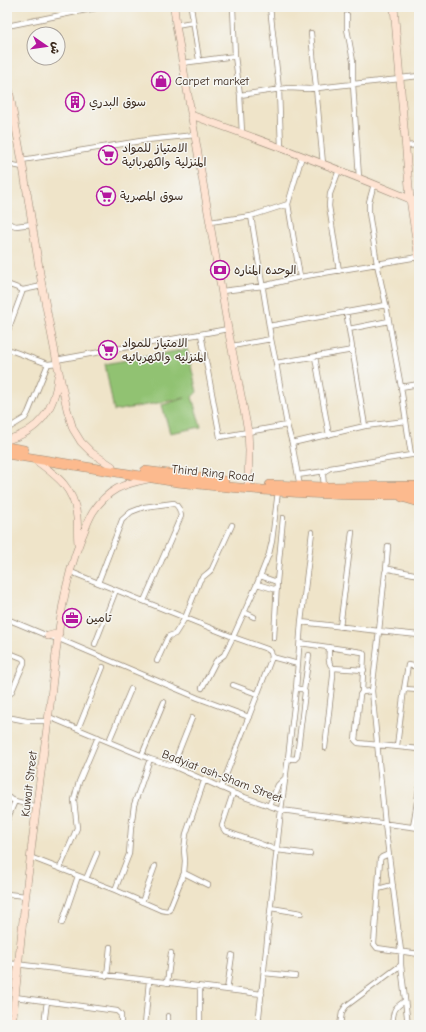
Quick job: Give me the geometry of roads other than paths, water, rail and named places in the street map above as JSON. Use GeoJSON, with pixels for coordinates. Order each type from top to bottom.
{"type":"FeatureCollection","features":[{"type":"Feature","properties":{"kind":"highway","name":"Third Ring Road"},"geometry":{"type":"LineString","coordinates":[[7,447],[112,466],[231,482],[324,487],[419,486]]}},
{"type":"Feature","properties":{"kind":"highway","name":"Third Ring Road"},"geometry":{"type":"LineString","coordinates":[[7,454],[177,482],[305,493],[395,495],[419,494]]}},
{"type":"Feature","properties":{"kind":"highway"},"geometry":{"type":"LineString","coordinates":[[395,495],[419,502]]}},
{"type":"Feature","properties":{"kind":"main road"},"geometry":{"type":"LineString","coordinates":[[174,7],[194,135],[228,329],[248,431],[248,483]]}},
{"type":"Feature","properties":{"kind":"main road"},"geometry":{"type":"LineString","coordinates":[[394,7],[410,199],[419,258]]}},
{"type":"Feature","properties":{"kind":"main road"},"geometry":{"type":"LineString","coordinates":[[7,78],[9,107],[23,163],[42,286],[67,409],[73,429],[81,442],[92,453],[112,466]]}},
{"type":"Feature","properties":{"kind":"main road"},"geometry":{"type":"LineString","coordinates":[[191,115],[324,164],[419,202]]}},
{"type":"Feature","properties":{"kind":"main road"},"geometry":{"type":"LineString","coordinates":[[7,440],[24,434],[33,428],[46,415],[54,398],[57,386],[57,364]]}},
{"type":"Feature","properties":{"kind":"main road","name":"Kuwait Street"},"geometry":{"type":"LineString","coordinates":[[32,458],[58,477],[72,495],[77,518],[78,547]]}},
{"type":"Feature","properties":{"kind":"main road","name":"Kuwait Street"},"geometry":{"type":"LineString","coordinates":[[12,1025],[30,857],[59,636],[71,572],[78,547],[93,513],[101,501],[112,491],[120,487],[133,482],[152,478]]}},
{"type":"Feature","properties":{"kind":"main road"},"geometry":{"type":"LineString","coordinates":[[48,636],[59,636]]}},
{"type":"Feature","properties":{"kind":"street"},"geometry":{"type":"LineString","coordinates":[[62,7],[64,14]]}},
{"type":"Feature","properties":{"kind":"street"},"geometry":{"type":"LineString","coordinates":[[7,26],[81,9],[101,7]]}},
{"type":"Feature","properties":{"kind":"street"},"geometry":{"type":"LineString","coordinates":[[191,7],[199,60]]}},
{"type":"Feature","properties":{"kind":"street"},"geometry":{"type":"LineString","coordinates":[[233,7],[235,56],[240,95],[242,133]]}},
{"type":"Feature","properties":{"kind":"street"},"geometry":{"type":"LineString","coordinates":[[270,7],[279,89],[281,148]]}},
{"type":"Feature","properties":{"kind":"street"},"geometry":{"type":"LineString","coordinates":[[347,15],[347,29],[353,61],[359,178]]}},
{"type":"Feature","properties":{"kind":"street"},"geometry":{"type":"LineString","coordinates":[[176,25],[193,22]]}},
{"type":"Feature","properties":{"kind":"street"},"geometry":{"type":"LineString","coordinates":[[311,33],[324,164]]}},
{"type":"Feature","properties":{"kind":"street"},"geometry":{"type":"LineString","coordinates":[[182,62],[235,56]]}},
{"type":"Feature","properties":{"kind":"street"},"geometry":{"type":"LineString","coordinates":[[240,95],[279,89],[309,89],[419,76]]}},
{"type":"Feature","properties":{"kind":"street"},"geometry":{"type":"LineString","coordinates":[[7,164],[23,163],[147,140],[194,135]]}},
{"type":"Feature","properties":{"kind":"street"},"geometry":{"type":"LineString","coordinates":[[405,146],[419,145]]}},
{"type":"Feature","properties":{"kind":"street"},"geometry":{"type":"LineString","coordinates":[[300,277],[288,204],[302,156]]}},
{"type":"Feature","properties":{"kind":"street"},"geometry":{"type":"LineString","coordinates":[[338,170],[330,194],[329,206],[339,271]]}},
{"type":"Feature","properties":{"kind":"street"},"geometry":{"type":"LineString","coordinates":[[374,184],[368,207],[377,264],[401,387],[411,455]]}},
{"type":"Feature","properties":{"kind":"street"},"geometry":{"type":"LineString","coordinates":[[210,222],[251,216],[288,204]]}},
{"type":"Feature","properties":{"kind":"street"},"geometry":{"type":"LineString","coordinates":[[251,216],[271,339],[300,486]]}},
{"type":"Feature","properties":{"kind":"street"},"geometry":{"type":"LineString","coordinates":[[7,223],[16,226],[32,224]]}},
{"type":"Feature","properties":{"kind":"street"},"geometry":{"type":"LineString","coordinates":[[222,291],[263,286],[300,277],[419,258]]}},
{"type":"Feature","properties":{"kind":"street"},"geometry":{"type":"LineString","coordinates":[[7,284],[23,290],[42,286]]}},
{"type":"Feature","properties":{"kind":"street"},"geometry":{"type":"LineString","coordinates":[[7,333],[23,290]]}},
{"type":"Feature","properties":{"kind":"street"},"geometry":{"type":"LineString","coordinates":[[270,326],[346,311],[386,305]]}},
{"type":"Feature","properties":{"kind":"street"},"geometry":{"type":"LineString","coordinates":[[346,311],[365,426]]}},
{"type":"Feature","properties":{"kind":"street"},"geometry":{"type":"LineString","coordinates":[[349,329],[389,321]]}},
{"type":"Feature","properties":{"kind":"street"},"geometry":{"type":"LineString","coordinates":[[7,349],[48,364],[57,364],[228,329]]}},
{"type":"Feature","properties":{"kind":"street"},"geometry":{"type":"LineString","coordinates":[[201,334],[220,437],[287,425]]}},
{"type":"Feature","properties":{"kind":"street"},"geometry":{"type":"LineString","coordinates":[[232,346],[271,339]]}},
{"type":"Feature","properties":{"kind":"street"},"geometry":{"type":"LineString","coordinates":[[276,363],[353,350]]}},
{"type":"Feature","properties":{"kind":"street"},"geometry":{"type":"LineString","coordinates":[[315,357],[329,435]]}},
{"type":"Feature","properties":{"kind":"street"},"geometry":{"type":"LineString","coordinates":[[7,429],[25,418],[48,364]]}},
{"type":"Feature","properties":{"kind":"street"},"geometry":{"type":"LineString","coordinates":[[401,387],[419,384]]}},
{"type":"Feature","properties":{"kind":"street"},"geometry":{"type":"LineString","coordinates":[[292,443],[365,426],[406,421]]}},
{"type":"Feature","properties":{"kind":"street"},"geometry":{"type":"LineString","coordinates":[[298,475],[324,471],[330,468],[419,455]]}},
{"type":"Feature","properties":{"kind":"street"},"geometry":{"type":"LineString","coordinates":[[324,471],[324,487]]}},
{"type":"Feature","properties":{"kind":"street"},"geometry":{"type":"LineString","coordinates":[[202,688],[216,661],[224,655],[233,637],[269,554],[278,491]]}},
{"type":"Feature","properties":{"kind":"street"},"geometry":{"type":"LineString","coordinates":[[98,583],[122,520],[131,512],[144,507],[174,503],[178,506],[181,516],[144,601]]}},
{"type":"Feature","properties":{"kind":"street"},"geometry":{"type":"LineString","coordinates":[[274,638],[283,518]]}},
{"type":"Feature","properties":{"kind":"street"},"geometry":{"type":"LineString","coordinates":[[157,661],[167,639],[169,636],[176,634],[185,618],[200,580],[212,569],[232,525]]}},
{"type":"Feature","properties":{"kind":"street"},"geometry":{"type":"LineString","coordinates":[[258,1025],[312,532]]}},
{"type":"Feature","properties":{"kind":"street"},"geometry":{"type":"LineString","coordinates":[[340,627],[352,532]]}},
{"type":"Feature","properties":{"kind":"street"},"geometry":{"type":"LineString","coordinates":[[388,546],[372,691],[408,1025]]}},
{"type":"Feature","properties":{"kind":"street"},"geometry":{"type":"LineString","coordinates":[[386,570],[419,575]]}},
{"type":"Feature","properties":{"kind":"street"},"geometry":{"type":"LineString","coordinates":[[71,572],[233,637],[267,649],[271,652],[272,657],[221,788]]}},
{"type":"Feature","properties":{"kind":"street"},"geometry":{"type":"LineString","coordinates":[[260,576],[277,582]]}},
{"type":"Feature","properties":{"kind":"street"},"geometry":{"type":"LineString","coordinates":[[257,584],[277,590]]}},
{"type":"Feature","properties":{"kind":"street"},"geometry":{"type":"LineString","coordinates":[[96,644],[116,590]]}},
{"type":"Feature","properties":{"kind":"street"},"geometry":{"type":"LineString","coordinates":[[244,612],[254,617]]}},
{"type":"Feature","properties":{"kind":"street"},"geometry":{"type":"LineString","coordinates":[[7,619],[48,636]]}},
{"type":"Feature","properties":{"kind":"street"},"geometry":{"type":"LineString","coordinates":[[301,622],[379,632],[419,635]]}},
{"type":"Feature","properties":{"kind":"street"},"geometry":{"type":"LineString","coordinates":[[59,636],[198,698],[249,717]]}},
{"type":"Feature","properties":{"kind":"street"},"geometry":{"type":"LineString","coordinates":[[300,643],[362,652],[364,654],[362,692],[360,695],[355,740],[358,743],[419,749]]}},
{"type":"Feature","properties":{"kind":"street"},"geometry":{"type":"LineString","coordinates":[[325,748],[333,676],[332,668],[329,662],[329,647]]}},
{"type":"Feature","properties":{"kind":"street"},"geometry":{"type":"LineString","coordinates":[[7,652],[22,658],[24,663],[11,693],[7,693]]}},
{"type":"Feature","properties":{"kind":"street"},"geometry":{"type":"LineString","coordinates":[[288,758],[295,759],[297,757],[309,655]]}},
{"type":"Feature","properties":{"kind":"street"},"geometry":{"type":"LineString","coordinates":[[272,657],[298,664]]}},
{"type":"Feature","properties":{"kind":"street"},"geometry":{"type":"LineString","coordinates":[[397,746],[408,665],[419,667]]}},
{"type":"Feature","properties":{"kind":"street"},"geometry":{"type":"LineString","coordinates":[[78,729],[103,667]]}},
{"type":"Feature","properties":{"kind":"street"},"geometry":{"type":"LineString","coordinates":[[332,668],[364,670]]}},
{"type":"Feature","properties":{"kind":"street"},"geometry":{"type":"LineString","coordinates":[[233,685],[257,694]]}},
{"type":"Feature","properties":{"kind":"street"},"geometry":{"type":"LineString","coordinates":[[109,742],[131,689]]}},
{"type":"Feature","properties":{"kind":"street"},"geometry":{"type":"LineString","coordinates":[[296,689],[304,690]]}},
{"type":"Feature","properties":{"kind":"street"},"geometry":{"type":"LineString","coordinates":[[404,689],[419,690]]}},
{"type":"Feature","properties":{"kind":"street"},"geometry":{"type":"LineString","coordinates":[[362,692],[372,691]]}},
{"type":"Feature","properties":{"kind":"street"},"geometry":{"type":"LineString","coordinates":[[142,756],[164,702]]}},
{"type":"Feature","properties":{"kind":"street","name":"Badyiat ash-Sham Street"},"geometry":{"type":"LineString","coordinates":[[7,717],[27,720],[48,719],[78,729],[142,756],[172,766],[233,793],[281,810],[419,828]]}},
{"type":"Feature","properties":{"kind":"street"},"geometry":{"type":"LineString","coordinates":[[172,766],[192,718]]}},
{"type":"Feature","properties":{"kind":"street"},"geometry":{"type":"LineString","coordinates":[[60,868],[77,828],[74,800],[76,792],[98,737]]}},
{"type":"Feature","properties":{"kind":"street"},"geometry":{"type":"LineString","coordinates":[[114,890],[129,854],[134,806],[150,759]]}},
{"type":"Feature","properties":{"kind":"street"},"geometry":{"type":"LineString","coordinates":[[269,806],[278,785],[286,777]]}},
{"type":"Feature","properties":{"kind":"street"},"geometry":{"type":"LineString","coordinates":[[30,857],[161,910],[169,910],[184,873],[184,845],[186,834],[204,781]]}},
{"type":"Feature","properties":{"kind":"street"},"geometry":{"type":"LineString","coordinates":[[413,827],[418,805],[419,789]]}},
{"type":"Feature","properties":{"kind":"street"},"geometry":{"type":"LineString","coordinates":[[233,793],[222,826],[225,830],[277,850],[310,854]]}},
{"type":"Feature","properties":{"kind":"street"},"geometry":{"type":"LineString","coordinates":[[7,797],[15,801],[37,807]]}},
{"type":"Feature","properties":{"kind":"street"},"geometry":{"type":"LineString","coordinates":[[7,820],[15,801]]}},
{"type":"Feature","properties":{"kind":"street"},"geometry":{"type":"LineString","coordinates":[[86,879],[97,853]]}},
{"type":"Feature","properties":{"kind":"street"},"geometry":{"type":"LineString","coordinates":[[389,854],[380,859],[374,944],[377,948],[419,954]]}},
{"type":"Feature","properties":{"kind":"street"},"geometry":{"type":"LineString","coordinates":[[142,902],[155,866]]}},
{"type":"Feature","properties":{"kind":"street"},"geometry":{"type":"LineString","coordinates":[[184,873],[208,885]]}},
{"type":"Feature","properties":{"kind":"street"},"geometry":{"type":"LineString","coordinates":[[62,923],[78,876]]}},
{"type":"Feature","properties":{"kind":"street"},"geometry":{"type":"LineString","coordinates":[[378,889],[393,885]]}},
{"type":"Feature","properties":{"kind":"street"},"geometry":{"type":"LineString","coordinates":[[7,894],[26,896]]}},
{"type":"Feature","properties":{"kind":"street"},"geometry":{"type":"LineString","coordinates":[[271,908],[301,913]]}},
{"type":"Feature","properties":{"kind":"street"},"geometry":{"type":"LineString","coordinates":[[107,976],[110,947]]}},
{"type":"Feature","properties":{"kind":"street"},"geometry":{"type":"LineString","coordinates":[[167,983],[171,953]]}},
{"type":"Feature","properties":{"kind":"street"},"geometry":{"type":"LineString","coordinates":[[227,990],[232,955]]}},
{"type":"Feature","properties":{"kind":"street"},"geometry":{"type":"LineString","coordinates":[[7,963],[262,994]]}},
{"type":"Feature","properties":{"kind":"street"},"geometry":{"type":"LineString","coordinates":[[340,1025],[342,1012],[346,1006],[401,965]]}},
{"type":"Feature","properties":{"kind":"street"},"geometry":{"type":"LineString","coordinates":[[264,973],[295,976]]}},
{"type":"Feature","properties":{"kind":"street"},"geometry":{"type":"LineString","coordinates":[[145,1025],[149,981]]}},
{"type":"Feature","properties":{"kind":"street"},"geometry":{"type":"LineString","coordinates":[[200,987],[200,1025]]}},
{"type":"Feature","properties":{"kind":"street"},"geometry":{"type":"LineString","coordinates":[[15,997],[117,1011],[121,1015],[121,1025]]}},
{"type":"Feature","properties":{"kind":"street"},"geometry":{"type":"LineString","coordinates":[[392,1025],[394,1011],[399,1004],[405,1000]]}},
{"type":"Feature","properties":{"kind":"street"},"geometry":{"type":"LineString","coordinates":[[44,1025],[47,1001]]}},
{"type":"Feature","properties":{"kind":"street"},"geometry":{"type":"LineString","coordinates":[[168,1016],[168,1025]]}},
{"type":"Feature","properties":{"kind":"place","name":"Carpet market"},"geometry":{"type":"Point","coordinates":[161,81]}},
{"type":"Feature","properties":{"kind":"place","name":"سوق البدري"},"geometry":{"type":"Point","coordinates":[75,102]}},
{"type":"Feature","properties":{"kind":"place","name":"الامتياز للمواد المنزلية والكهربائية"},"geometry":{"type":"Point","coordinates":[108,155]}},
{"type":"Feature","properties":{"kind":"place","name":"سوق المصرية"},"geometry":{"type":"Point","coordinates":[106,196]}},
{"type":"Feature","properties":{"kind":"place","name":"الوحده المناره"},"geometry":{"type":"Point","coordinates":[220,270]}},
{"type":"Feature","properties":{"kind":"place","name":"الامتياز للمواد المنزليه والكهربائيه"},"geometry":{"type":"Point","coordinates":[108,350]}},
{"type":"Feature","properties":{"kind":"place","name":"تامين"},"geometry":{"type":"Point","coordinates":[72,618]}}]}
